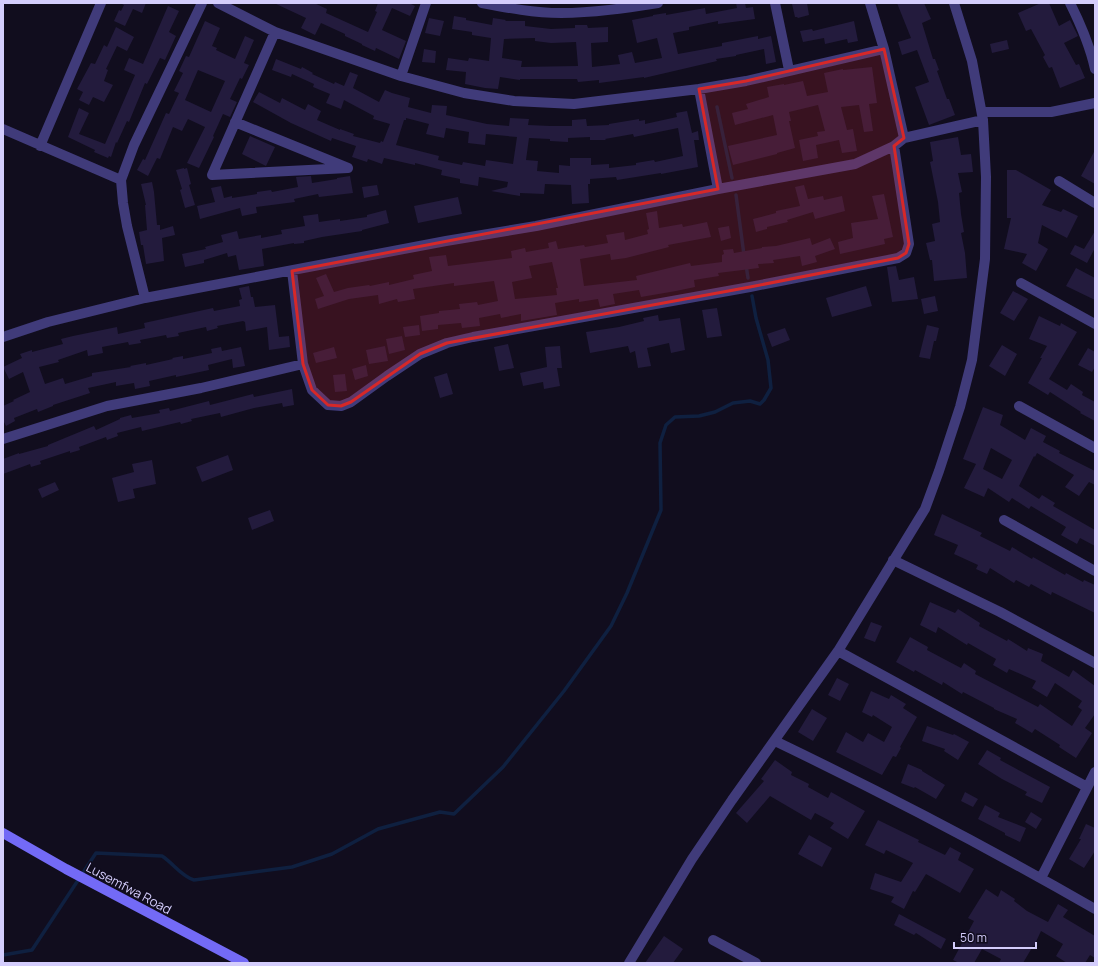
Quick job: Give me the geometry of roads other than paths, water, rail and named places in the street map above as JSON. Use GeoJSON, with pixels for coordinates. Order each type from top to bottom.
{"type":"FeatureCollection","features":[{"type":"Feature","properties":{"kind":"street"},"geometry":{"type":"LineString","coordinates":[[40,146],[101,3]]}},
{"type":"Feature","properties":{"kind":"street"},"geometry":{"type":"LineString","coordinates":[[145,298],[127,226],[121,180],[134,145],[202,3]]}},
{"type":"Feature","properties":{"kind":"street"},"geometry":{"type":"LineString","coordinates":[[218,3],[275,32],[401,76],[464,93],[514,101],[574,104],[699,89],[746,81],[884,49]]}},
{"type":"Feature","properties":{"kind":"street"},"geometry":{"type":"LineString","coordinates":[[401,76],[426,3]]}},
{"type":"Feature","properties":{"kind":"street"},"geometry":{"type":"LineString","coordinates":[[482,3],[518,9],[560,13],[614,9],[658,3]]}},
{"type":"Feature","properties":{"kind":"street"},"geometry":{"type":"LineString","coordinates":[[775,3],[789,70]]}},
{"type":"Feature","properties":{"kind":"street"},"geometry":{"type":"LineString","coordinates":[[870,3],[884,49],[904,138]]}},
{"type":"Feature","properties":{"kind":"street"},"geometry":{"type":"LineString","coordinates":[[629,963],[692,859],[838,651],[918,521],[927,503],[939,471],[972,360],[985,259],[986,177],[983,116],[972,61],[954,3]]}},
{"type":"Feature","properties":{"kind":"street"},"geometry":{"type":"LineString","coordinates":[[1070,3],[1092,53],[1095,69]]}},
{"type":"Feature","properties":{"kind":"street"},"geometry":{"type":"LineString","coordinates":[[235,122],[348,168],[212,175],[235,122],[275,32]]}},
{"type":"Feature","properties":{"kind":"street"},"geometry":{"type":"LineString","coordinates":[[699,89],[718,189]]}},
{"type":"Feature","properties":{"kind":"street"},"geometry":{"type":"LineString","coordinates":[[3,337],[48,322],[145,298],[446,241],[536,226],[718,189],[855,164],[894,146],[904,138],[983,116],[1007,113],[1051,112],[1095,103]]}},
{"type":"Feature","properties":{"kind":"street"},"geometry":{"type":"LineString","coordinates":[[3,129],[121,180]]}},
{"type":"Feature","properties":{"kind":"street"},"geometry":{"type":"LineString","coordinates":[[292,271],[303,364],[312,390],[328,405],[341,406],[351,402],[420,354],[447,343],[898,258],[906,252],[909,244],[894,146]]}},
{"type":"Feature","properties":{"kind":"street"},"geometry":{"type":"LineString","coordinates":[[1059,181],[1095,203]]}},
{"type":"Feature","properties":{"kind":"street"},"geometry":{"type":"LineString","coordinates":[[1022,283],[1095,324]]}},
{"type":"Feature","properties":{"kind":"street"},"geometry":{"type":"LineString","coordinates":[[3,439],[107,406],[201,388],[303,364]]}},
{"type":"Feature","properties":{"kind":"street"},"geometry":{"type":"LineString","coordinates":[[1019,406],[1095,448]]}},
{"type":"Feature","properties":{"kind":"street"},"geometry":{"type":"LineString","coordinates":[[1004,520],[1095,571]]}},
{"type":"Feature","properties":{"kind":"street"},"geometry":{"type":"LineString","coordinates":[[893,560],[1000,612],[1095,663]]}},
{"type":"Feature","properties":{"kind":"street"},"geometry":{"type":"LineString","coordinates":[[838,651],[1087,787]]}},
{"type":"Feature","properties":{"kind":"street"},"geometry":{"type":"LineString","coordinates":[[775,741],[858,781],[1041,878],[1095,909]]}},
{"type":"Feature","properties":{"kind":"street"},"geometry":{"type":"LineString","coordinates":[[1041,878],[1095,772]]}},
{"type":"Feature","properties":{"kind":"street","name":"Lusemfwa Road"},"geometry":{"type":"LineString","coordinates":[[3,834],[244,963]]}},
{"type":"Feature","properties":{"kind":"street"},"geometry":{"type":"LineString","coordinates":[[712,940],[756,963]]}},
{"type":"Feature","properties":{"kind":"waterway"},"geometry":{"type":"LineString","coordinates":[[717,107],[732,178]]}},
{"type":"Feature","properties":{"kind":"waterway"},"geometry":{"type":"LineString","coordinates":[[736,195],[744,255]]}},
{"type":"Feature","properties":{"kind":"waterway"},"geometry":{"type":"LineString","coordinates":[[746,265],[748,278]]}},
{"type":"Feature","properties":{"kind":"waterway"},"geometry":{"type":"LineString","coordinates":[[3,955],[32,950],[96,853],[162,856],[181,873],[194,880],[292,867],[332,854],[378,829],[440,812],[454,814],[503,767],[564,691],[611,626],[627,593],[661,510],[660,443],[666,425],[675,417],[699,416],[715,412],[733,403],[750,401],[760,404],[771,388],[768,360],[756,318],[752,296]]}}]}
